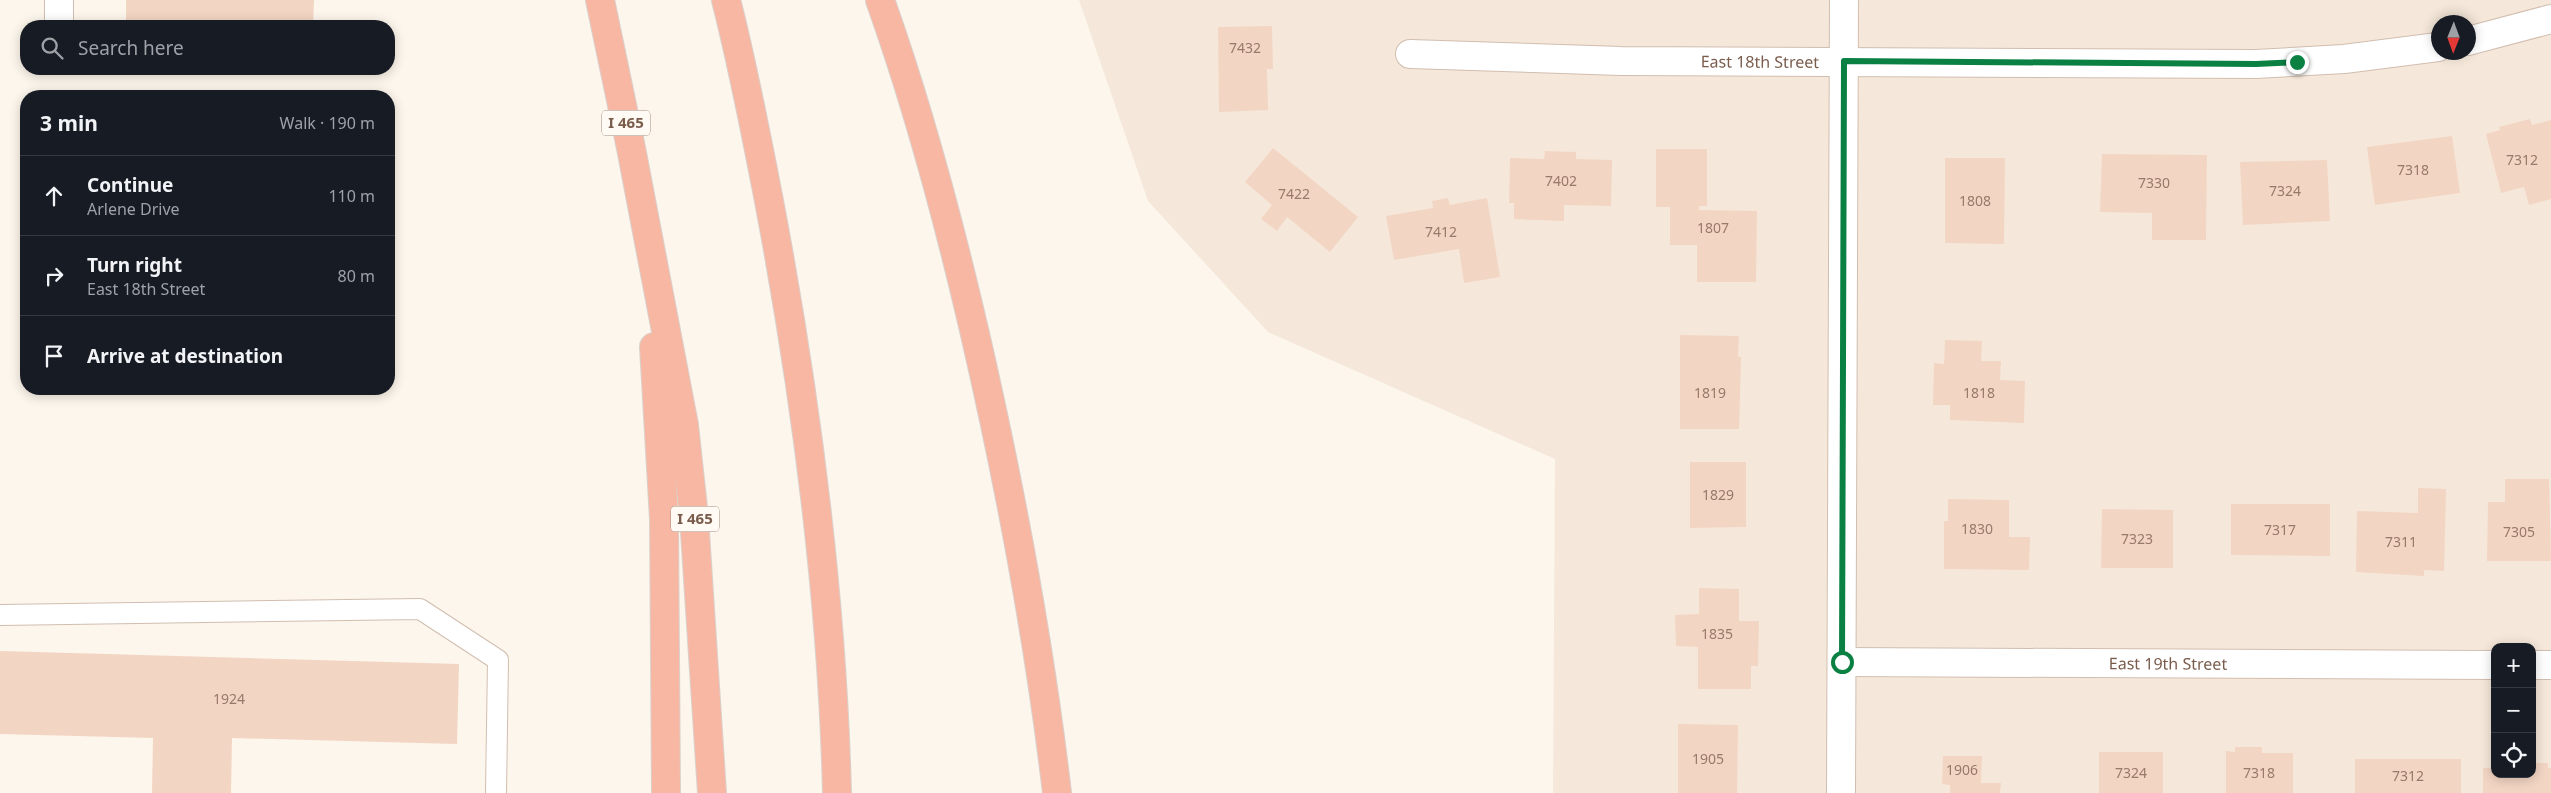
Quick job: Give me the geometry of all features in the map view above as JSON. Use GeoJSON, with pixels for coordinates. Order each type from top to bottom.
{"type":"FeatureCollection","features":[{"type":"Feature","properties":{"kind":"highway","name":"I 465"},"geometry":{"type":"LineString","coordinates":[[600,0],[631,148],[685,434],[694,517],[712,793]]}},
{"type":"Feature","properties":{"kind":"highway"},"geometry":{"type":"LineString","coordinates":[[726,0],[761,161],[791,318],[805,416],[825,598],[838,793]]}},
{"type":"Feature","properties":{"kind":"highway"},"geometry":{"type":"LineString","coordinates":[[880,0],[915,108],[956,253],[996,425],[1022,555],[1057,793]]}},
{"type":"Feature","properties":{"kind":"highway"},"geometry":{"type":"LineString","coordinates":[[649,248],[664,519],[666,793]]}},
{"type":"Feature","properties":{"kind":"street"},"geometry":{"type":"LineString","coordinates":[[59,0],[59,20]]}},
{"type":"Feature","properties":{"kind":"street"},"geometry":{"type":"LineString","coordinates":[[1841,793],[1844,0]]}},
{"type":"Feature","properties":{"kind":"street"},"geometry":{"type":"LineString","coordinates":[[2476,39],[2551,19]]}},
{"type":"Feature","properties":{"kind":"street","name":"East 18th Street"},"geometry":{"type":"LineString","coordinates":[[1410,54],[1621,60],[2256,64],[2344,59],[2431,48]]}},
{"type":"Feature","properties":{"kind":"street","name":"East 19th Street"},"geometry":{"type":"LineString","coordinates":[[1842,662],[2491,665]]}},
{"type":"Feature","properties":{"kind":"street"},"geometry":{"type":"LineString","coordinates":[[2536,665],[2551,666]]}},
{"type":"Feature","properties":{"kind":"lane"},"geometry":{"type":"LineString","coordinates":[[0,615],[420,610],[498,660],[496,793]]}},
{"type":"Feature","properties":{"kind":"shaded area"},"geometry":{"type":"Polygon","coordinates":[[[1079,0],[2551,0],[2551,793],[1553,793],[1555,459],[1268,332],[1148,201],[1079,0]]]}},
{"type":"Feature","properties":{"kind":"building"},"geometry":{"type":"Polygon","coordinates":[[[126,0],[314,0],[313,20],[126,20],[126,0]]]}},
{"type":"Feature","properties":{"kind":"building"},"geometry":{"type":"Polygon","coordinates":[[[1272,26],[1273,69],[1267,69],[1268,110],[1219,112],[1218,27],[1272,26]]]}},
{"type":"Feature","properties":{"kind":"building"},"geometry":{"type":"Polygon","coordinates":[[[2530,119],[2532,125],[2551,120],[2551,199],[2529,205],[2524,187],[2501,193],[2486,134],[2500,130],[2499,127],[2530,119]]]}},
{"type":"Feature","properties":{"kind":"building"},"geometry":{"type":"Polygon","coordinates":[[[2452,136],[2460,193],[2375,205],[2367,147],[2452,136]]]}},
{"type":"Feature","properties":{"kind":"building"},"geometry":{"type":"Polygon","coordinates":[[[1273,148],[1358,217],[1330,252],[1287,217],[1277,231],[1261,219],[1272,205],[1245,182],[1273,148]]]}},
{"type":"Feature","properties":{"kind":"building"},"geometry":{"type":"Polygon","coordinates":[[[1656,149],[1707,149],[1707,206],[1699,206],[1699,210],[1757,211],[1756,282],[1697,282],[1697,245],[1670,245],[1670,207],[1656,207],[1656,149]]]}},
{"type":"Feature","properties":{"kind":"building"},"geometry":{"type":"Polygon","coordinates":[[[1545,151],[1576,152],[1576,159],[1612,160],[1611,206],[1564,205],[1564,221],[1514,219],[1514,203],[1509,203],[1510,158],[1544,159],[1545,151]]]}},
{"type":"Feature","properties":{"kind":"building"},"geometry":{"type":"Polygon","coordinates":[[[2102,154],[2207,155],[2206,240],[2152,240],[2152,213],[2100,212],[2102,154]]]}},
{"type":"Feature","properties":{"kind":"building"},"geometry":{"type":"Polygon","coordinates":[[[1945,158],[2005,158],[2004,244],[1945,243],[1945,158]]]}},
{"type":"Feature","properties":{"kind":"building"},"geometry":{"type":"Polygon","coordinates":[[[2327,160],[2330,221],[2243,225],[2240,162],[2327,160]]]}},
{"type":"Feature","properties":{"kind":"building"},"geometry":{"type":"Polygon","coordinates":[[[1448,198],[1450,205],[1487,198],[1500,277],[1464,283],[1459,249],[1394,260],[1386,216],[1433,208],[1432,201],[1448,198]]]}},
{"type":"Feature","properties":{"kind":"building"},"geometry":{"type":"Polygon","coordinates":[[[1680,335],[1739,336],[1738,357],[1741,357],[1739,429],[1680,429],[1680,335]]]}},
{"type":"Feature","properties":{"kind":"building"},"geometry":{"type":"Polygon","coordinates":[[[1945,340],[1982,341],[1981,361],[2001,361],[2000,380],[2025,381],[2024,423],[1950,420],[1950,405],[1933,405],[1934,363],[1944,364],[1945,340]]]}},
{"type":"Feature","properties":{"kind":"building"},"geometry":{"type":"Polygon","coordinates":[[[1690,462],[1746,462],[1746,527],[1690,528],[1690,462]]]}},
{"type":"Feature","properties":{"kind":"building"},"geometry":{"type":"Polygon","coordinates":[[[2505,479],[2549,479],[2551,561],[2487,561],[2488,502],[2505,502],[2505,479]]]}},
{"type":"Feature","properties":{"kind":"building"},"geometry":{"type":"Polygon","coordinates":[[[2418,488],[2446,489],[2444,571],[2424,570],[2424,576],[2356,572],[2357,511],[2418,513],[2418,488]]]}},
{"type":"Feature","properties":{"kind":"building"},"geometry":{"type":"Polygon","coordinates":[[[1948,499],[2009,500],[2009,537],[2030,537],[2029,570],[1944,569],[1944,521],[1948,521],[1948,499]]]}},
{"type":"Feature","properties":{"kind":"building"},"geometry":{"type":"Polygon","coordinates":[[[2231,504],[2330,504],[2330,556],[2231,555],[2231,504]]]}},
{"type":"Feature","properties":{"kind":"building"},"geometry":{"type":"Polygon","coordinates":[[[2102,509],[2173,510],[2173,568],[2101,568],[2102,509]]]}},
{"type":"Feature","properties":{"kind":"building"},"geometry":{"type":"Polygon","coordinates":[[[1699,588],[1739,589],[1739,621],[1759,621],[1758,666],[1751,666],[1751,689],[1698,689],[1698,647],[1676,646],[1675,615],[1699,614],[1699,588]]]}},
{"type":"Feature","properties":{"kind":"building"},"geometry":{"type":"Polygon","coordinates":[[[0,651],[459,664],[457,744],[232,738],[231,793],[152,793],[153,738],[0,734],[0,651]]]}},
{"type":"Feature","properties":{"kind":"building"},"geometry":{"type":"Polygon","coordinates":[[[1678,724],[1738,725],[1737,793],[1678,793],[1678,724]]]}},
{"type":"Feature","properties":{"kind":"building"},"geometry":{"type":"Polygon","coordinates":[[[2235,747],[2262,747],[2262,753],[2293,753],[2293,793],[2226,793],[2226,751],[2235,752],[2235,747]]]}},
{"type":"Feature","properties":{"kind":"building"},"geometry":{"type":"Polygon","coordinates":[[[2099,752],[2163,752],[2163,793],[2099,793],[2099,752]]]}},
{"type":"Feature","properties":{"kind":"building"},"geometry":{"type":"Polygon","coordinates":[[[1943,756],[1982,756],[1981,783],[2001,783],[2000,793],[1950,793],[1950,785],[1942,784],[1943,756]]]}},
{"type":"Feature","properties":{"kind":"building"},"geometry":{"type":"Polygon","coordinates":[[[2355,759],[2461,759],[2461,793],[2355,793],[2355,759]]]}},
{"type":"Feature","properties":{"kind":"building"},"geometry":{"type":"Polygon","coordinates":[[[2536,763],[2548,763],[2548,768],[2551,768],[2551,793],[2483,793],[2483,768],[2491,768],[2491,778],[2536,778],[2536,763]]]}},
{"type":"Feature","properties":{"kind":"route"},"geometry":{"type":"LineString","coordinates":[[1842,662],[1844,61],[2256,64],[2297,62]]}}]}
